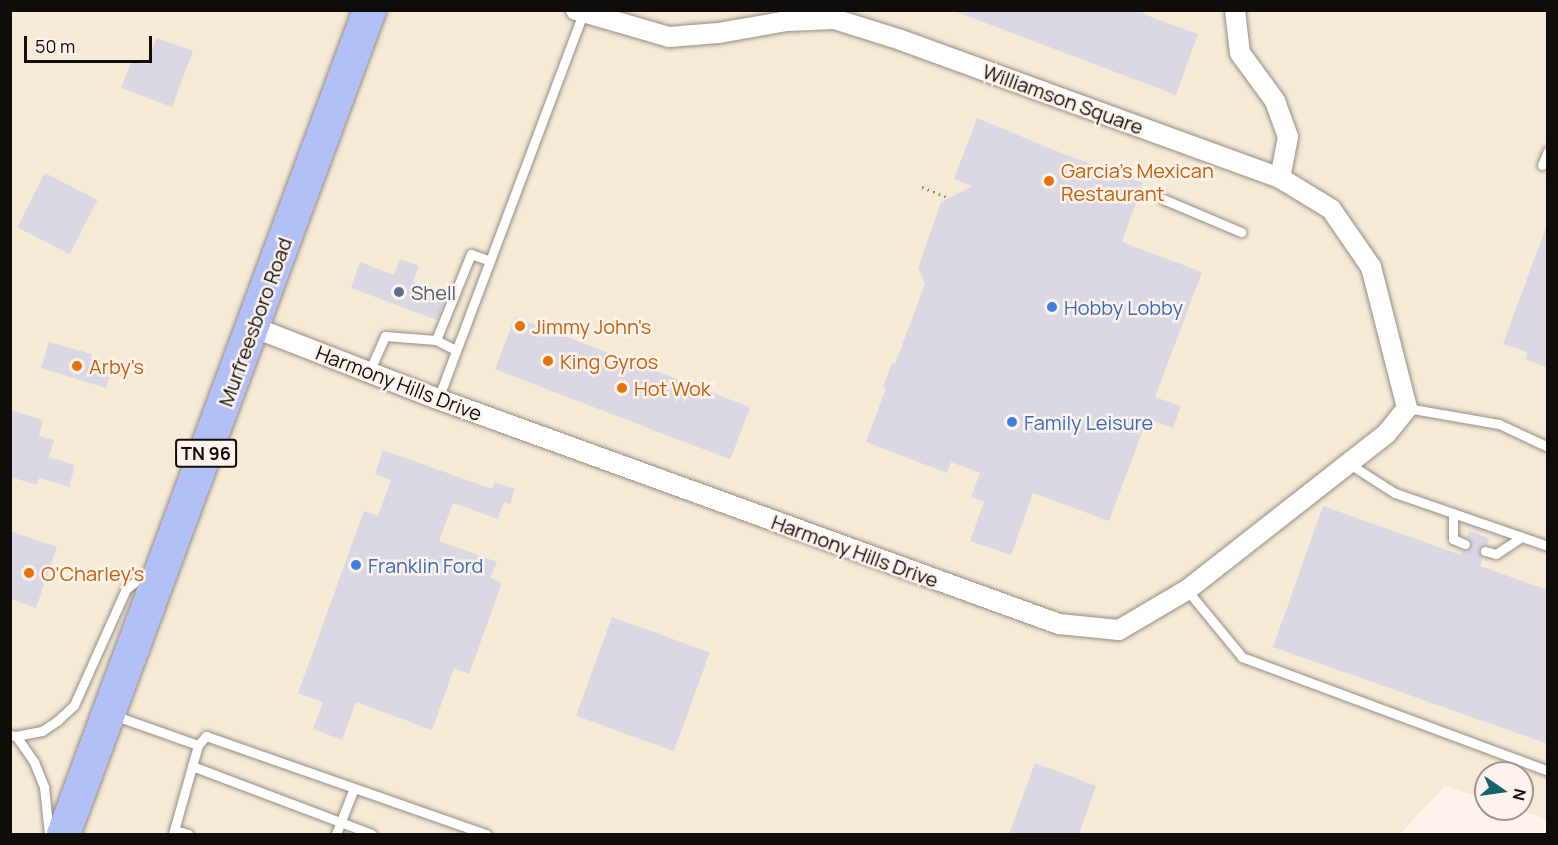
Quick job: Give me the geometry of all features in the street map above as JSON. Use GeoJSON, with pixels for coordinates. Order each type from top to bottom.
{"type":"FeatureCollection","features":[{"type":"Feature","properties":{"kind":"highway","name":"Murfreesboro Road"},"geometry":{"type":"LineString","coordinates":[[63,834],[110,714],[369,10]]}},
{"type":"Feature","properties":{"kind":"street"},"geometry":{"type":"LineString","coordinates":[[1234,10],[1240,53],[1275,101],[1288,137],[1280,178]]}},
{"type":"Feature","properties":{"kind":"street","name":"Williamson Square"},"geometry":{"type":"LineString","coordinates":[[581,12],[669,37],[718,33],[787,21],[834,19],[1280,178],[1331,209],[1371,267],[1407,408]]}},
{"type":"Feature","properties":{"kind":"street","name":"Harmony Hills Drive"},"geometry":{"type":"LineString","coordinates":[[253,327],[438,399],[1059,624],[1119,630],[1187,590],[1387,433],[1407,408]]}},
{"type":"Feature","properties":{"kind":"lane"},"geometry":{"type":"LineString","coordinates":[[438,399],[581,12]]}},
{"type":"Feature","properties":{"kind":"lane"},"geometry":{"type":"LineString","coordinates":[[1542,165],[1548,151]]}},
{"type":"Feature","properties":{"kind":"lane"},"geometry":{"type":"LineString","coordinates":[[1163,200],[1241,232]]}},
{"type":"Feature","properties":{"kind":"lane"},"geometry":{"type":"LineString","coordinates":[[436,340],[471,254],[490,261]]}},
{"type":"Feature","properties":{"kind":"lane"},"geometry":{"type":"LineString","coordinates":[[369,372],[385,336],[436,340],[456,350]]}},
{"type":"Feature","properties":{"kind":"lane"},"geometry":{"type":"LineString","coordinates":[[1407,408],[1499,424],[1548,447]]}},
{"type":"Feature","properties":{"kind":"lane"},"geometry":{"type":"LineString","coordinates":[[1348,463],[1395,493],[1548,546]]}},
{"type":"Feature","properties":{"kind":"lane"},"geometry":{"type":"LineString","coordinates":[[1453,513],[1453,539],[1465,544]]}},
{"type":"Feature","properties":{"kind":"lane"},"geometry":{"type":"LineString","coordinates":[[1485,550],[1496,554],[1521,537]]}},
{"type":"Feature","properties":{"kind":"lane"},"geometry":{"type":"LineString","coordinates":[[49,834],[44,787],[34,762],[13,736],[42,731],[57,722],[74,705],[126,589],[168,556]]}},
{"type":"Feature","properties":{"kind":"lane"},"geometry":{"type":"LineString","coordinates":[[1187,590],[1242,657],[1548,771]]}},
{"type":"Feature","properties":{"kind":"lane"},"geometry":{"type":"LineString","coordinates":[[110,714],[198,745]]}},
{"type":"Feature","properties":{"kind":"lane"},"geometry":{"type":"LineString","coordinates":[[188,834],[174,832],[198,745],[206,736],[486,834]]}},
{"type":"Feature","properties":{"kind":"lane"},"geometry":{"type":"LineString","coordinates":[[192,766],[372,834]]}},
{"type":"Feature","properties":{"kind":"lane"},"geometry":{"type":"LineString","coordinates":[[336,834],[354,788]]}},
{"type":"Feature","properties":{"kind":"path"},"geometry":{"type":"LineString","coordinates":[[922,187],[949,198]]}},
{"type":"Feature","properties":{"kind":"shaded area"},"geometry":{"type":"Polygon","coordinates":[[[10,11],[1547,11],[1547,819],[1534,815],[1534,761],[1474,761],[1474,795],[1445,786],[1400,834],[11,834],[10,11]]]}},
{"type":"Feature","properties":{"kind":"building"},"geometry":{"type":"Polygon","coordinates":[[[951,10],[1144,10],[1143,14],[1198,34],[1176,95],[951,10]]]}},
{"type":"Feature","properties":{"kind":"building"},"geometry":{"type":"Polygon","coordinates":[[[157,38],[193,51],[172,107],[121,88],[132,60],[146,65],[157,38]]]}},
{"type":"Feature","properties":{"kind":"building"},"geometry":{"type":"Polygon","coordinates":[[[977,118],[1064,154],[1143,183],[1122,242],[1202,272],[1155,397],[1181,406],[1173,428],[1147,419],[1109,521],[1033,493],[1011,555],[970,541],[984,502],[971,497],[980,473],[951,462],[947,473],[866,442],[886,388],[883,387],[892,363],[895,364],[925,284],[918,268],[941,202],[973,186],[954,179],[977,118]]]}},
{"type":"Feature","properties":{"kind":"building"},"geometry":{"type":"Polygon","coordinates":[[[45,173],[98,200],[70,254],[17,227],[45,173]]]}},
{"type":"Feature","properties":{"kind":"building"},"geometry":{"type":"Polygon","coordinates":[[[1546,227],[1548,228],[1548,368],[1525,359],[1527,352],[1503,344],[1546,227]]]}},
{"type":"Feature","properties":{"kind":"building","name":"Shell"},"geometry":{"type":"Polygon","coordinates":[[[400,259],[419,266],[413,282],[447,295],[437,320],[351,288],[360,262],[394,275],[400,259]]]}},
{"type":"Feature","properties":{"kind":"building"},"geometry":{"type":"Polygon","coordinates":[[[515,317],[750,407],[730,460],[495,369],[515,317]]]}},
{"type":"Feature","properties":{"kind":"building","name":"Arby's"},"geometry":{"type":"Polygon","coordinates":[[[49,342],[92,354],[91,358],[113,365],[106,388],[41,368],[49,342]]]}},
{"type":"Feature","properties":{"kind":"building"},"geometry":{"type":"Polygon","coordinates":[[[10,410],[43,420],[39,436],[54,440],[49,457],[75,465],[69,487],[39,478],[37,485],[10,477],[10,410]]]}},
{"type":"Feature","properties":{"kind":"building"},"geometry":{"type":"Polygon","coordinates":[[[383,450],[492,489],[495,482],[515,489],[510,504],[504,502],[498,519],[453,503],[439,541],[497,562],[490,578],[502,583],[469,674],[454,668],[432,730],[356,702],[342,740],[313,729],[323,702],[298,693],[364,511],[378,516],[391,480],[375,474],[383,450]]]}},
{"type":"Feature","properties":{"kind":"building"},"geometry":{"type":"Polygon","coordinates":[[[1323,506],[1461,555],[1463,550],[1471,546],[1467,537],[1469,531],[1489,538],[1487,545],[1479,549],[1483,557],[1480,566],[1548,590],[1548,744],[1273,647],[1323,506]]]}},
{"type":"Feature","properties":{"kind":"building","name":"O'Charley's"},"geometry":{"type":"Polygon","coordinates":[[[10,531],[57,547],[36,608],[10,599],[10,531]]]}},
{"type":"Feature","properties":{"kind":"building"},"geometry":{"type":"Polygon","coordinates":[[[612,617],[710,653],[674,751],[576,716],[612,617]]]}},
{"type":"Feature","properties":{"kind":"building"},"geometry":{"type":"Polygon","coordinates":[[[1035,763],[1096,786],[1079,834],[1009,834],[1035,763]]]}},
{"type":"Feature","properties":{"kind":"place","name":"Garcia's Mexican Restaurant"},"geometry":{"type":"Point","coordinates":[1049,181]}},
{"type":"Feature","properties":{"kind":"place","name":"Shell"},"geometry":{"type":"Point","coordinates":[399,292]}},
{"type":"Feature","properties":{"kind":"place","name":"Hobby Lobby"},"geometry":{"type":"Point","coordinates":[1052,307]}},
{"type":"Feature","properties":{"kind":"place","name":"Jimmy John's"},"geometry":{"type":"Point","coordinates":[520,326]}},
{"type":"Feature","properties":{"kind":"place","name":"King Gyros"},"geometry":{"type":"Point","coordinates":[548,361]}},
{"type":"Feature","properties":{"kind":"place","name":"Arby's"},"geometry":{"type":"Point","coordinates":[77,366]}},
{"type":"Feature","properties":{"kind":"place","name":"Hot Wok"},"geometry":{"type":"Point","coordinates":[622,388]}},
{"type":"Feature","properties":{"kind":"place","name":"Family Leisure"},"geometry":{"type":"Point","coordinates":[1012,422]}},
{"type":"Feature","properties":{"kind":"place","name":"Franklin Ford"},"geometry":{"type":"Point","coordinates":[356,565]}},
{"type":"Feature","properties":{"kind":"place","name":"O'Charley's"},"geometry":{"type":"Point","coordinates":[29,573]}}]}
